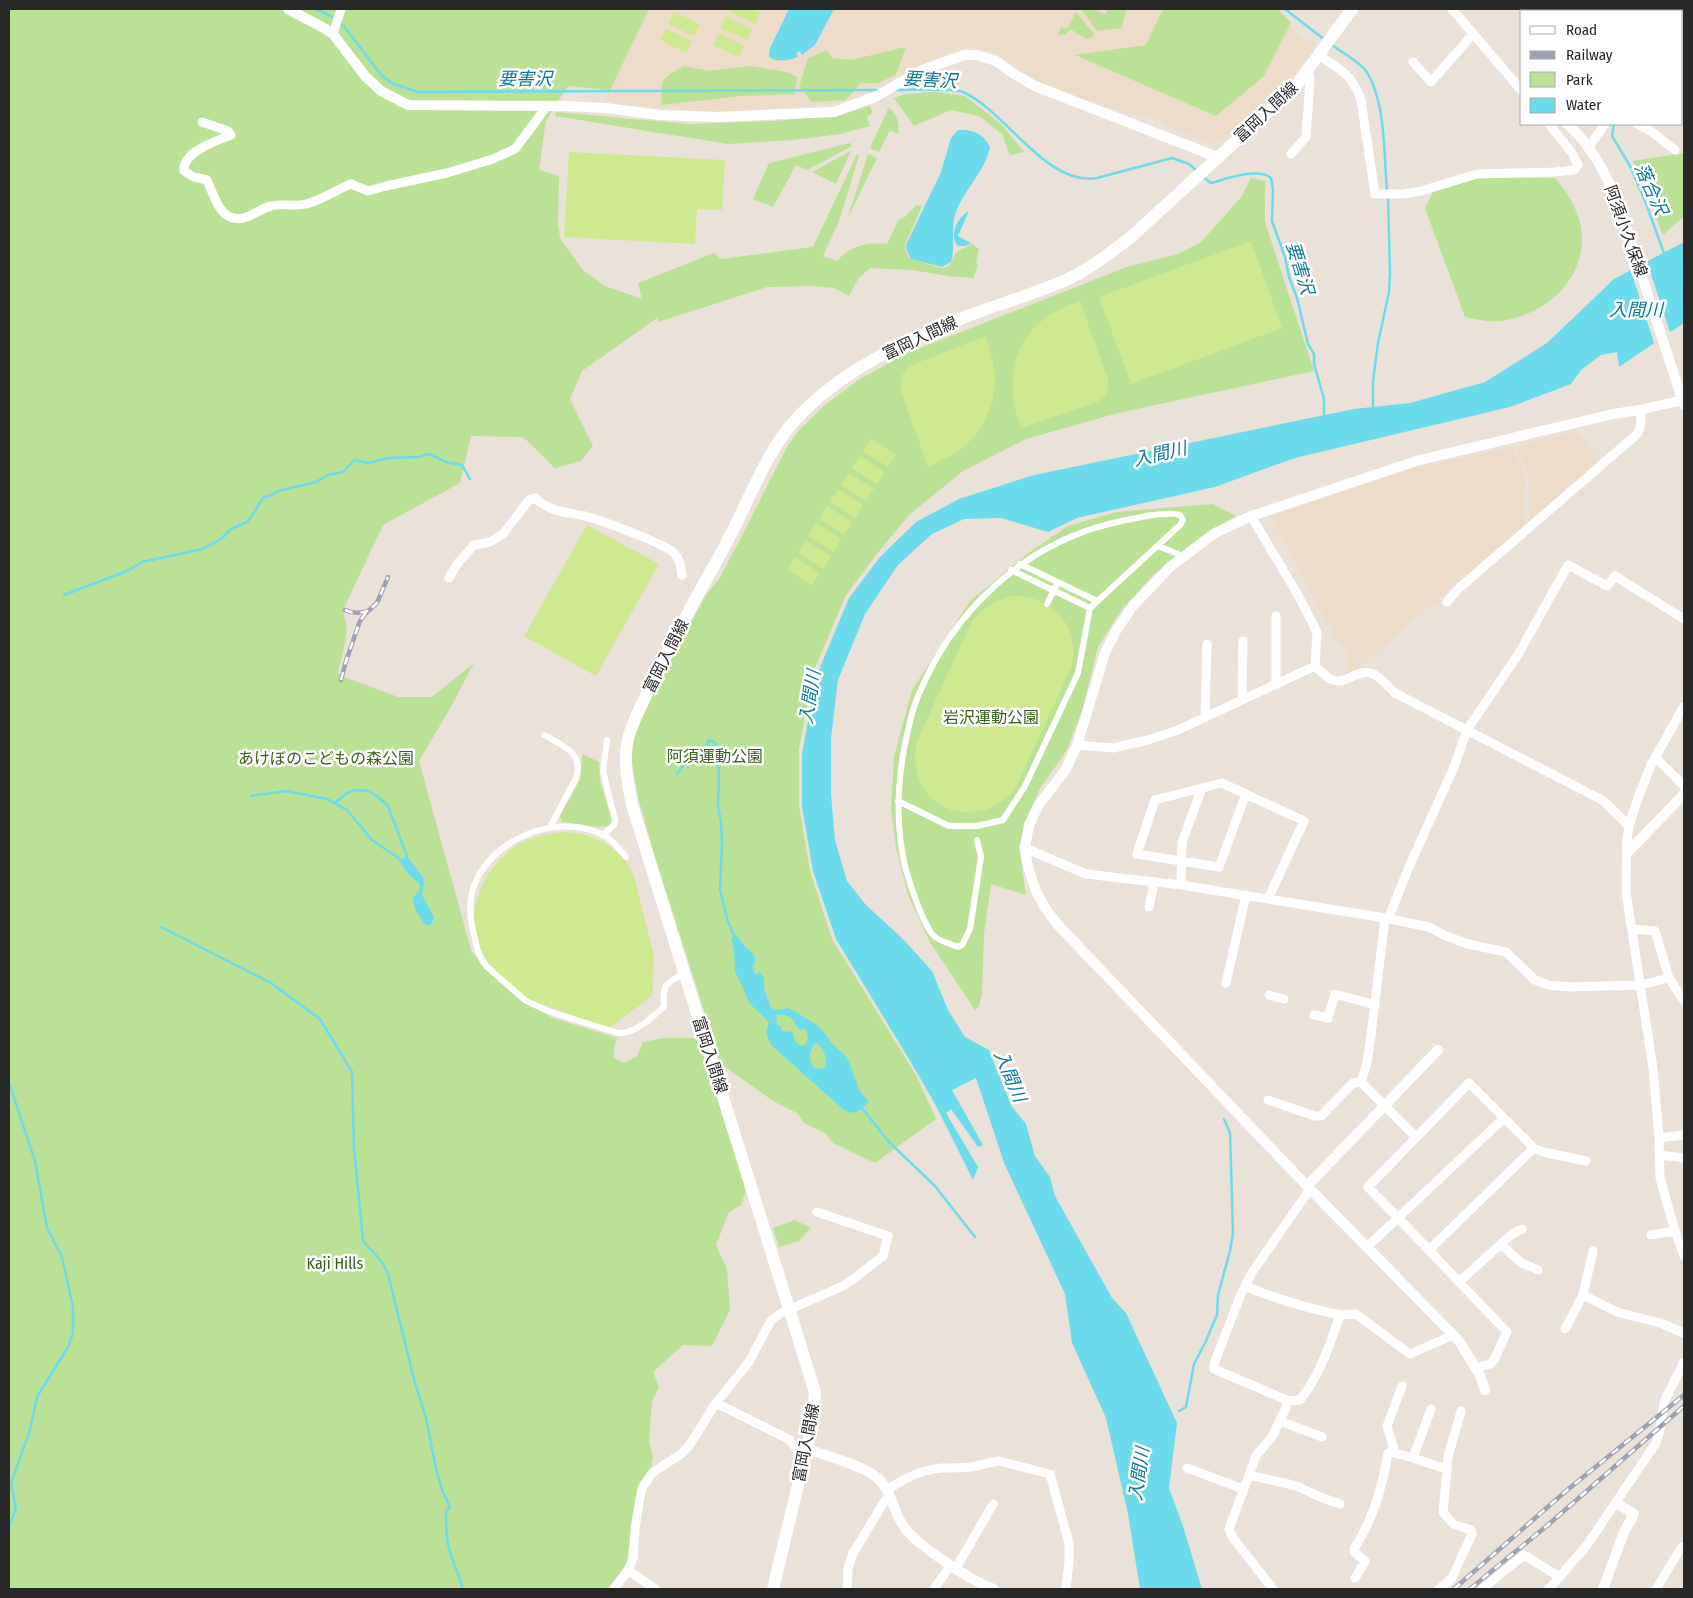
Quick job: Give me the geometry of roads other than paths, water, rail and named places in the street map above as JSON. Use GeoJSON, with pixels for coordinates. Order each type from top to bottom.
{"type":"FeatureCollection","features":[{"type":"Feature","properties":{"kind":"main road","name":"富岡入間線"},"geometry":{"type":"LineString","coordinates":[[773,1589],[812,1427],[815,1392],[632,805],[626,773],[627,743],[634,721],[650,685],[776,445],[811,404],[869,362],[908,341],[956,320],[1066,280],[1096,264],[1131,237],[1281,100],[1308,69],[1352,9]]}},
{"type":"Feature","properties":{"kind":"street"},"geometry":{"type":"LineString","coordinates":[[288,9],[335,30],[364,76],[381,91],[408,106],[606,108],[660,115],[718,117],[834,112],[878,95],[928,68],[964,54],[977,55],[996,61],[1035,86],[1217,157]]}},
{"type":"Feature","properties":{"kind":"street"},"geometry":{"type":"LineString","coordinates":[[1452,9],[1520,89]]}},
{"type":"Feature","properties":{"kind":"street"},"geometry":{"type":"LineString","coordinates":[[335,30],[340,11]]}},
{"type":"Feature","properties":{"kind":"street"},"geometry":{"type":"LineString","coordinates":[[1414,62],[1432,82],[1473,34]]}},
{"type":"Feature","properties":{"kind":"street"},"geometry":{"type":"LineString","coordinates":[[1320,53],[1346,74],[1357,86],[1361,100],[1375,194],[1398,194],[1421,190],[1477,174],[1574,170],[1578,164],[1572,153],[1550,125]]}},
{"type":"Feature","properties":{"kind":"street"},"geometry":{"type":"LineString","coordinates":[[1292,154],[1306,137],[1310,80],[1308,69]]}},
{"type":"Feature","properties":{"kind":"street"},"geometry":{"type":"LineString","coordinates":[[202,122],[228,131],[231,135],[202,148],[185,161],[184,171],[194,177],[207,180],[220,207],[226,215],[235,219],[249,216],[272,205],[303,205],[316,202],[351,184],[368,192],[386,186],[447,174],[493,159],[515,149],[547,106]]}},
{"type":"Feature","properties":{"kind":"street","name":"阿須小久保線"},"geometry":{"type":"LineString","coordinates":[[1568,125],[1588,148],[1618,202],[1683,402]]}},
{"type":"Feature","properties":{"kind":"street"},"geometry":{"type":"LineString","coordinates":[[1588,148],[1604,125]]}},
{"type":"Feature","properties":{"kind":"street"},"geometry":{"type":"LineString","coordinates":[[1640,125],[1675,150]]}},
{"type":"Feature","properties":{"kind":"street"},"geometry":{"type":"LineString","coordinates":[[1485,1390],[1459,1341],[1308,1187],[1058,925],[1045,908],[1036,891],[1028,867],[1025,848],[1029,825],[1038,806],[1066,769],[1078,745],[1105,653],[1116,631],[1132,607],[1171,566],[1215,533],[1251,516],[1416,461],[1613,414],[1683,402]]}},
{"type":"Feature","properties":{"kind":"street"},"geometry":{"type":"LineString","coordinates":[[1447,602],[1457,590],[1636,436],[1640,432],[1640,410]]}},
{"type":"Feature","properties":{"kind":"street"},"geometry":{"type":"LineString","coordinates":[[449,578],[457,564],[474,545],[497,539],[529,500],[535,498],[543,506],[558,512],[586,517],[667,547],[677,558],[682,575]]}},
{"type":"Feature","properties":{"kind":"street"},"geometry":{"type":"LineString","coordinates":[[898,801],[949,826],[977,828],[1003,820],[1024,786],[1078,673],[1090,608],[1182,523],[1180,515],[1169,514],[1141,517],[1098,527],[1055,544],[1020,564],[979,600],[938,653],[918,696],[900,769],[898,801],[901,850],[916,899],[934,936],[958,947],[962,945],[970,929],[981,857],[977,840]]}},
{"type":"Feature","properties":{"kind":"street"},"geometry":{"type":"LineString","coordinates":[[1251,516],[1298,595],[1317,632],[1315,666]]}},
{"type":"Feature","properties":{"kind":"street"},"geometry":{"type":"LineString","coordinates":[[1158,546],[1178,554]]}},
{"type":"Feature","properties":{"kind":"street"},"geometry":{"type":"LineString","coordinates":[[1020,564],[1098,601]]}},
{"type":"Feature","properties":{"kind":"street"},"geometry":{"type":"LineString","coordinates":[[1361,1082],[1367,1064],[1386,918],[1454,767],[1467,730],[1519,653],[1568,565],[1607,586],[1615,576],[1684,619]]}},
{"type":"Feature","properties":{"kind":"street"},"geometry":{"type":"LineString","coordinates":[[1012,570],[1090,608]]}},
{"type":"Feature","properties":{"kind":"street"},"geometry":{"type":"LineString","coordinates":[[1047,604],[1058,582]]}},
{"type":"Feature","properties":{"kind":"street"},"geometry":{"type":"LineString","coordinates":[[1276,616],[1276,684]]}},
{"type":"Feature","properties":{"kind":"street"},"geometry":{"type":"LineString","coordinates":[[1242,699],[1243,641]]}},
{"type":"Feature","properties":{"kind":"street"},"geometry":{"type":"LineString","coordinates":[[1206,716],[1207,644]]}},
{"type":"Feature","properties":{"kind":"street"},"geometry":{"type":"LineString","coordinates":[[1078,745],[1112,748],[1148,740],[1178,730],[1315,666]]}},
{"type":"Feature","properties":{"kind":"street"},"geometry":{"type":"LineString","coordinates":[[1315,666],[1331,680],[1339,682],[1359,674],[1369,673],[1376,676],[1395,693],[1604,801],[1629,826]]}},
{"type":"Feature","properties":{"kind":"street"},"geometry":{"type":"LineString","coordinates":[[1684,706],[1655,757],[1629,826],[1626,892],[1653,1068],[1659,1138],[1660,1178],[1684,1256]]}},
{"type":"Feature","properties":{"kind":"street"},"geometry":{"type":"LineString","coordinates":[[544,735],[572,751],[576,756],[578,769],[576,778],[550,827]]}},
{"type":"Feature","properties":{"kind":"street"},"geometry":{"type":"LineString","coordinates":[[603,835],[614,825],[616,820],[603,771],[607,740]]}},
{"type":"Feature","properties":{"kind":"street"},"geometry":{"type":"LineString","coordinates":[[1655,757],[1684,786]]}},
{"type":"Feature","properties":{"kind":"street"},"geometry":{"type":"LineString","coordinates":[[1246,794],[1219,867],[1137,854],[1155,800],[1222,783],[1246,794],[1304,821],[1268,899]]}},
{"type":"Feature","properties":{"kind":"street"},"geometry":{"type":"LineString","coordinates":[[1182,885],[1182,842],[1202,788]]}},
{"type":"Feature","properties":{"kind":"street"},"geometry":{"type":"LineString","coordinates":[[1627,853],[1684,794]]}},
{"type":"Feature","properties":{"kind":"street"},"geometry":{"type":"LineString","coordinates":[[626,857],[603,835],[582,828],[550,827],[524,836],[501,849],[492,857],[476,881],[472,892],[470,919],[481,959],[486,966],[526,1001],[548,1011],[618,1033],[634,1030],[664,1007],[664,992],[668,982],[684,974]]}},
{"type":"Feature","properties":{"kind":"street"},"geometry":{"type":"LineString","coordinates":[[1025,848],[1086,874],[1182,885],[1386,918],[1429,927],[1468,944],[1506,952],[1535,980],[1548,986],[1640,985],[1669,978]]}},
{"type":"Feature","properties":{"kind":"street"},"geometry":{"type":"LineString","coordinates":[[1149,907],[1154,883]]}},
{"type":"Feature","properties":{"kind":"street"},"geometry":{"type":"LineString","coordinates":[[1226,983],[1246,895]]}},
{"type":"Feature","properties":{"kind":"street"},"geometry":{"type":"LineString","coordinates":[[1633,929],[1655,931],[1669,978],[1684,1001]]}},
{"type":"Feature","properties":{"kind":"street"},"geometry":{"type":"LineString","coordinates":[[1314,1015],[1328,1018],[1335,994],[1375,1005]]}},
{"type":"Feature","properties":{"kind":"street"},"geometry":{"type":"LineString","coordinates":[[1269,995],[1284,999]]}},
{"type":"Feature","properties":{"kind":"street"},"geometry":{"type":"LineString","coordinates":[[1340,1315],[1326,1354],[1300,1400],[1289,1401],[1214,1369],[1214,1364],[1245,1286],[1308,1187],[1438,1050]]}},
{"type":"Feature","properties":{"kind":"street"},"geometry":{"type":"LineString","coordinates":[[1268,1100],[1315,1116],[1321,1116],[1353,1082],[1361,1082],[1416,1137]]}},
{"type":"Feature","properties":{"kind":"street"},"geometry":{"type":"LineString","coordinates":[[1475,1368],[1490,1364],[1494,1360],[1507,1332],[1368,1187],[1470,1083],[1534,1148],[1543,1152],[1586,1161]]}},
{"type":"Feature","properties":{"kind":"street"},"geometry":{"type":"LineString","coordinates":[[1367,1247],[1504,1118]]}},
{"type":"Feature","properties":{"kind":"street"},"geometry":{"type":"LineString","coordinates":[[1659,1138],[1684,1135]]}},
{"type":"Feature","properties":{"kind":"street"},"geometry":{"type":"LineString","coordinates":[[1429,1250],[1534,1148]]}},
{"type":"Feature","properties":{"kind":"street"},"geometry":{"type":"LineString","coordinates":[[1658,1154],[1684,1158]]}},
{"type":"Feature","properties":{"kind":"street"},"geometry":{"type":"LineString","coordinates":[[614,1589],[628,1570],[635,1550],[635,1529],[642,1488],[652,1474],[689,1446],[716,1403],[750,1362],[770,1322],[779,1314],[843,1286],[883,1256],[888,1236],[817,1212]]}},
{"type":"Feature","properties":{"kind":"street"},"geometry":{"type":"LineString","coordinates":[[1459,1282],[1512,1234],[1522,1229]]}},
{"type":"Feature","properties":{"kind":"street"},"geometry":{"type":"LineString","coordinates":[[1651,1235],[1675,1231]]}},
{"type":"Feature","properties":{"kind":"street"},"geometry":{"type":"LineString","coordinates":[[1501,1244],[1520,1262],[1538,1270]]}},
{"type":"Feature","properties":{"kind":"street"},"geometry":{"type":"LineString","coordinates":[[1565,1329],[1583,1295],[1592,1251]]}},
{"type":"Feature","properties":{"kind":"street"},"geometry":{"type":"LineString","coordinates":[[1245,1286],[1268,1296],[1305,1307],[1340,1315],[1356,1314],[1410,1354],[1453,1335]]}},
{"type":"Feature","properties":{"kind":"street"},"geometry":{"type":"LineString","coordinates":[[1583,1295],[1617,1312],[1660,1323],[1684,1333]]}},
{"type":"Feature","properties":{"kind":"street"},"geometry":{"type":"LineString","coordinates":[[1549,1589],[1584,1550],[1658,1439],[1664,1402],[1684,1362]]}},
{"type":"Feature","properties":{"kind":"street"},"geometry":{"type":"LineString","coordinates":[[1395,1453],[1387,1426],[1402,1386]]}},
{"type":"Feature","properties":{"kind":"street"},"geometry":{"type":"LineString","coordinates":[[1273,1589],[1233,1538],[1229,1529],[1256,1456],[1273,1435],[1289,1401]]}},
{"type":"Feature","properties":{"kind":"street"},"geometry":{"type":"LineString","coordinates":[[716,1403],[790,1440],[800,1454],[806,1453],[865,1470],[874,1475],[888,1492],[901,1523],[916,1540],[972,1579],[994,1589]]}},
{"type":"Feature","properties":{"kind":"street"},"geometry":{"type":"LineString","coordinates":[[1413,1458],[1430,1409]]}},
{"type":"Feature","properties":{"kind":"street"},"geometry":{"type":"LineString","coordinates":[[1438,1589],[1452,1578],[1472,1534],[1471,1530],[1453,1524],[1443,1512],[1446,1469],[1461,1411]]}},
{"type":"Feature","properties":{"kind":"street"},"geometry":{"type":"LineString","coordinates":[[1280,1421],[1322,1437]]}},
{"type":"Feature","properties":{"kind":"street"},"geometry":{"type":"LineString","coordinates":[[1355,1578],[1365,1561],[1354,1550],[1368,1527],[1370,1517],[1376,1505],[1388,1454],[1395,1453],[1446,1469]]}},
{"type":"Feature","properties":{"kind":"street"},"geometry":{"type":"LineString","coordinates":[[846,1589],[848,1569],[854,1553],[888,1492],[903,1478],[939,1468],[974,1466],[999,1461],[1050,1474],[1069,1543],[1070,1562],[1066,1589]]}},
{"type":"Feature","properties":{"kind":"street"},"geometry":{"type":"LineString","coordinates":[[1188,1468],[1243,1489]]}},
{"type":"Feature","properties":{"kind":"street"},"geometry":{"type":"LineString","coordinates":[[1249,1475],[1297,1486],[1340,1504]]}},
{"type":"Feature","properties":{"kind":"street"},"geometry":{"type":"LineString","coordinates":[[1603,1589],[1624,1532],[1634,1514],[1616,1502]]}},
{"type":"Feature","properties":{"kind":"street"},"geometry":{"type":"LineString","coordinates":[[934,1589],[953,1566],[993,1504]]}},
{"type":"Feature","properties":{"kind":"street"},"geometry":{"type":"LineString","coordinates":[[1656,1589],[1684,1546]]}},
{"type":"Feature","properties":{"kind":"street"},"geometry":{"type":"LineString","coordinates":[[1482,1589],[1524,1555],[1560,1577]]}},
{"type":"Feature","properties":{"kind":"street"},"geometry":{"type":"LineString","coordinates":[[628,1570],[655,1589]]}},
{"type":"Feature","properties":{"kind":"water"},"geometry":{"type":"Polygon","coordinates":[[[789,9],[834,9],[815,45],[802,55],[800,51],[796,53],[798,57],[787,60],[772,59],[769,57],[770,48],[789,9]]]}},
{"type":"Feature","properties":{"kind":"water"},"geometry":{"type":"Polygon","coordinates":[[[958,130],[968,130],[977,133],[988,142],[990,147],[984,164],[964,195],[956,212],[953,225],[951,262],[942,267],[911,259],[906,245],[941,172],[951,138],[958,130]]]}},
{"type":"Feature","properties":{"kind":"water"},"geometry":{"type":"Polygon","coordinates":[[[969,211],[958,236],[971,243],[966,246],[958,246],[955,242],[954,232],[961,217],[969,211]]]}},
{"type":"Feature","properties":{"kind":"water","name":"入間川"},"geometry":{"type":"Polygon","coordinates":[[[1684,242],[1684,323],[1619,367],[1617,352],[1601,355],[1581,370],[1571,384],[1510,407],[1295,458],[1215,487],[1077,518],[1048,532],[1001,518],[964,519],[932,534],[898,565],[865,614],[838,680],[831,738],[831,794],[835,840],[847,881],[866,905],[903,939],[932,971],[948,1010],[965,1037],[989,1050],[1012,1107],[1026,1124],[1035,1156],[1050,1177],[1055,1196],[1112,1298],[1126,1313],[1177,1423],[1169,1488],[1183,1526],[1202,1589],[1140,1589],[1128,1514],[1106,1418],[1072,1343],[1065,1294],[1004,1163],[976,1078],[952,1090],[983,1145],[978,1147],[951,1109],[946,1113],[978,1167],[973,1180],[935,1104],[836,939],[813,871],[802,807],[802,754],[816,677],[849,598],[880,557],[916,522],[959,499],[1034,475],[1354,409],[1410,403],[1485,382],[1547,343],[1614,279],[1684,242]]]}},
{"type":"Feature","properties":{"kind":"water"},"geometry":{"type":"Polygon","coordinates":[[[407,856],[423,877],[422,895],[434,917],[429,925],[425,925],[415,909],[413,898],[419,891],[420,885],[409,875],[399,861],[407,856]]]}},
{"type":"Feature","properties":{"kind":"water"},"geometry":{"type":"Polygon","coordinates":[[[734,935],[737,935],[744,946],[754,954],[754,971],[755,974],[760,972],[763,975],[765,990],[771,1008],[778,1010],[788,1008],[814,1023],[834,1046],[844,1054],[860,1091],[869,1102],[858,1111],[850,1113],[844,1110],[771,1045],[766,1033],[769,1022],[750,1004],[735,971],[734,949],[731,939],[734,935]],[[776,1015],[777,1025],[781,1026],[784,1032],[790,1031],[793,1033],[797,1043],[805,1045],[808,1037],[805,1029],[799,1029],[788,1016],[776,1015]],[[816,1043],[810,1052],[811,1063],[815,1069],[824,1068],[825,1054],[816,1043]]]}},
{"type":"Feature","properties":{"kind":"waterway","name":"要害沢"},"geometry":{"type":"LineString","coordinates":[[316,9],[335,18]]}},
{"type":"Feature","properties":{"kind":"waterway"},"geometry":{"type":"LineString","coordinates":[[1285,9],[1325,40]]}},
{"type":"Feature","properties":{"kind":"waterway","name":"要害沢"},"geometry":{"type":"LineString","coordinates":[[340,21],[382,76],[392,83],[418,92],[878,90]]}},
{"type":"Feature","properties":{"kind":"waterway"},"geometry":{"type":"LineString","coordinates":[[1332,45],[1363,68],[1373,83],[1381,113],[1387,192]]}},
{"type":"Feature","properties":{"kind":"waterway","name":"要害沢"},"geometry":{"type":"LineString","coordinates":[[894,90],[963,92],[995,115],[1044,160],[1061,171],[1079,178],[1097,178],[1172,158],[1189,164],[1196,170]]}},
{"type":"Feature","properties":{"kind":"waterway","name":"落合沢"},"geometry":{"type":"LineString","coordinates":[[1614,125],[1612,136],[1630,166],[1665,256]]}},
{"type":"Feature","properties":{"kind":"waterway","name":"要害沢"},"geometry":{"type":"LineString","coordinates":[[1202,176],[1211,183],[1251,174],[1266,175],[1271,178],[1273,189],[1272,221],[1285,257],[1308,344],[1314,354],[1314,364],[1324,399],[1324,417]]}},
{"type":"Feature","properties":{"kind":"waterway"},"geometry":{"type":"LineString","coordinates":[[1373,410],[1373,381],[1378,343],[1389,292],[1388,197]]}},
{"type":"Feature","properties":{"kind":"waterway"},"geometry":{"type":"LineString","coordinates":[[64,595],[127,571],[142,562],[203,549],[221,539],[231,529],[247,522],[266,496],[270,496],[278,491],[316,482],[328,475],[343,472],[354,460],[369,463],[388,458],[419,457],[429,454],[446,462],[462,465],[470,479]]}},
{"type":"Feature","properties":{"kind":"waterway"},"geometry":{"type":"LineString","coordinates":[[677,774],[685,764],[699,757],[705,750],[709,740],[714,742],[717,746],[718,807],[722,844],[720,890],[728,922],[734,935]]}},
{"type":"Feature","properties":{"kind":"waterway"},"geometry":{"type":"LineString","coordinates":[[335,803],[347,793],[355,790],[368,791],[377,796],[388,806],[407,856]]}},
{"type":"Feature","properties":{"kind":"waterway"},"geometry":{"type":"LineString","coordinates":[[251,796],[286,791],[327,799],[347,810],[372,840],[400,859]]}},
{"type":"Feature","properties":{"kind":"waterway"},"geometry":{"type":"LineString","coordinates":[[161,927],[271,983],[320,1019],[352,1072],[354,1148],[363,1241],[382,1262],[388,1274],[415,1383],[426,1418],[436,1469],[442,1490],[450,1507],[446,1511],[447,1539],[463,1589]]}},
{"type":"Feature","properties":{"kind":"waterway"},"geometry":{"type":"LineString","coordinates":[[9,1083],[35,1161],[47,1228],[62,1257],[73,1307],[73,1333],[68,1347],[37,1397],[30,1430],[11,1483],[16,1509],[9,1526]]}},
{"type":"Feature","properties":{"kind":"waterway"},"geometry":{"type":"LineString","coordinates":[[862,1108],[889,1142],[935,1186],[975,1237]]}},
{"type":"Feature","properties":{"kind":"waterway"},"geometry":{"type":"LineString","coordinates":[[1179,1411],[1186,1407],[1194,1364],[1217,1315],[1218,1295],[1233,1233],[1230,1133],[1224,1119]]}},
{"type":"Feature","properties":{"kind":"railway"},"geometry":{"type":"LineString","coordinates":[[341,680],[360,621],[377,603],[388,577]]}},
{"type":"Feature","properties":{"kind":"railway"},"geometry":{"type":"LineString","coordinates":[[345,610],[358,613],[370,610]]}},
{"type":"Feature","properties":{"kind":"railway"},"geometry":{"type":"LineString","coordinates":[[1454,1589],[1566,1491],[1684,1395]]}},
{"type":"Feature","properties":{"kind":"railway"},"geometry":{"type":"LineString","coordinates":[[1470,1589],[1549,1524],[1684,1406]]}},
{"type":"Feature","properties":{"kind":"park label","name":"岩沢運動公園"},"geometry":{"type":"Point","coordinates":[991,717]}},
{"type":"Feature","properties":{"kind":"park label","name":"阿須運動公園"},"geometry":{"type":"Point","coordinates":[715,756]}},
{"type":"Feature","properties":{"kind":"park label","name":"あけぼのこどもの森公園"},"geometry":{"type":"Point","coordinates":[326,758]}},
{"type":"Feature","properties":{"kind":"park label","name":"Kaji Hills"},"geometry":{"type":"Point","coordinates":[335,1263]}}]}
